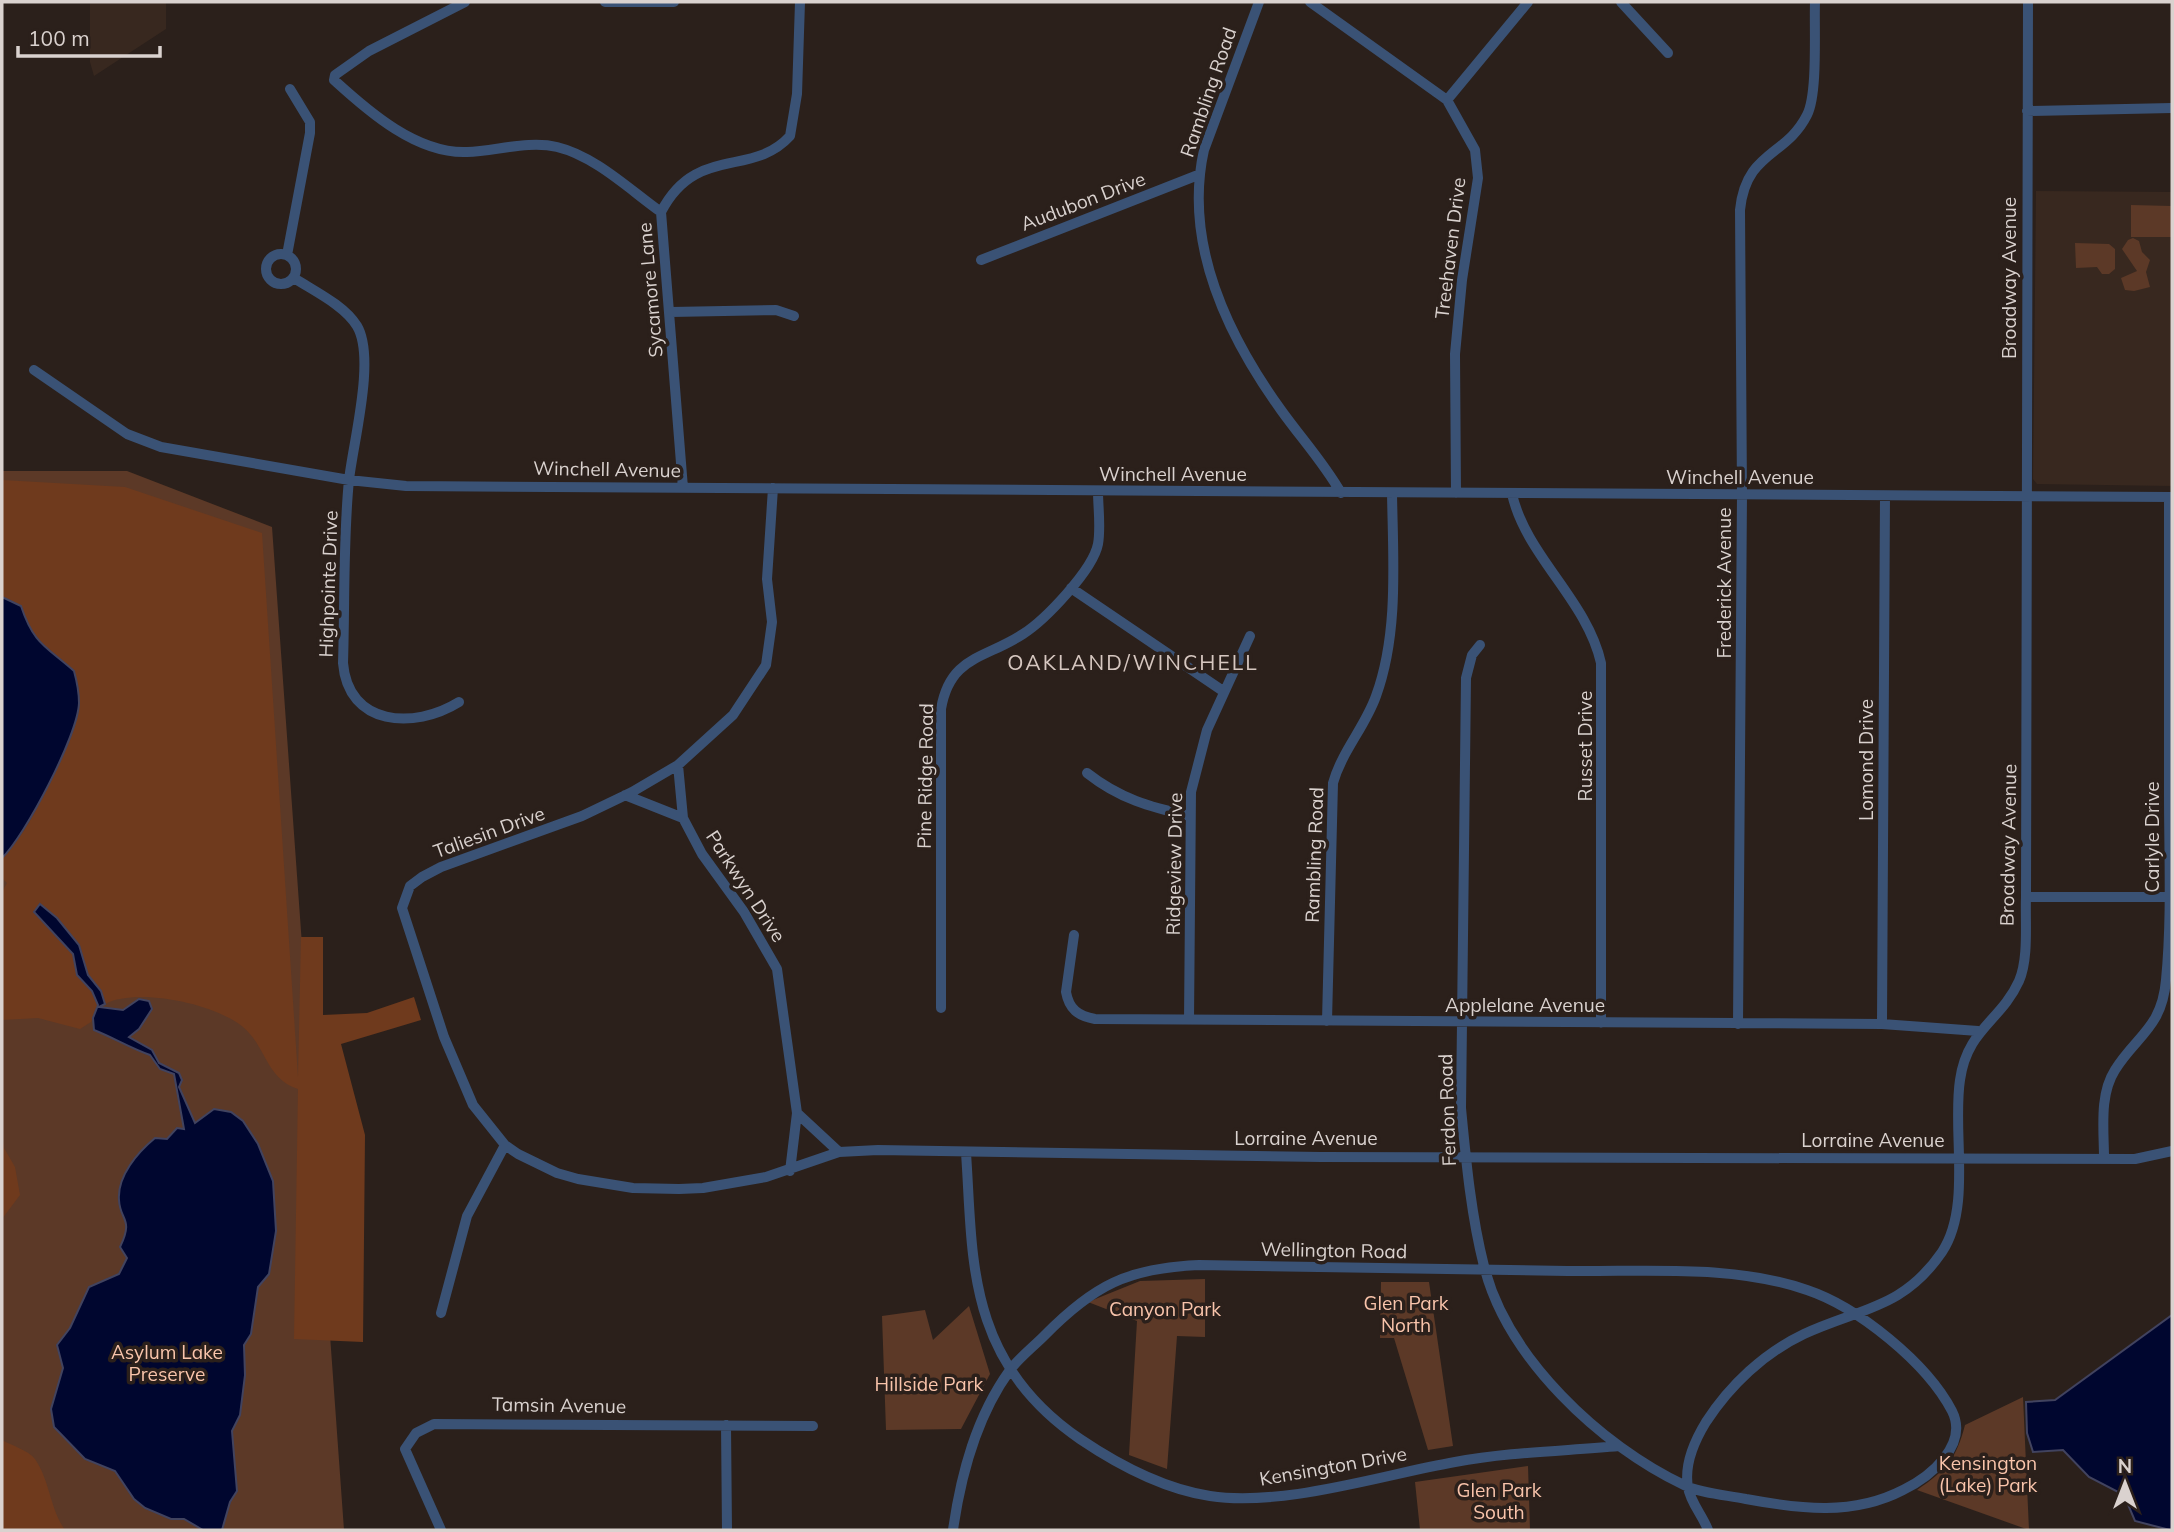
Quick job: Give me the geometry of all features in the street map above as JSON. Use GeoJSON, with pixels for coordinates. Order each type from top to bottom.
{"type":"FeatureCollection","features":[{"type":"Feature","properties":{"kind":"street"},"geometry":{"type":"LineString","coordinates":[[465,2],[369,51],[335,75],[334,80],[400,132],[421,141],[442,149],[465,152],[556,147],[590,162],[661,212]]}},
{"type":"Feature","properties":{"kind":"street"},"geometry":{"type":"LineString","coordinates":[[605,2],[674,2]]}},
{"type":"Feature","properties":{"kind":"street","name":"Sycamore Lane"},"geometry":{"type":"LineString","coordinates":[[683,488],[661,212],[670,194],[688,176],[703,169],[772,151],[790,136],[797,94],[800,2]]}},
{"type":"Feature","properties":{"kind":"street","name":"Rambling Road"},"geometry":{"type":"LineString","coordinates":[[1259,2],[1209,131],[1198,175],[1198,226],[1202,248],[1246,358],[1282,412],[1326,466],[1341,493]]}},
{"type":"Feature","properties":{"kind":"street","name":"Treehaven Drive"},"geometry":{"type":"LineString","coordinates":[[1310,2],[1447,100],[1475,150],[1478,178],[1462,280],[1455,354],[1456,493]]}},
{"type":"Feature","properties":{"kind":"street"},"geometry":{"type":"LineString","coordinates":[[1447,100],[1528,2]]}},
{"type":"Feature","properties":{"kind":"street"},"geometry":{"type":"LineString","coordinates":[[1621,2],[1668,53]]}},
{"type":"Feature","properties":{"kind":"street","name":"Frederick Avenue"},"geometry":{"type":"LineString","coordinates":[[1738,1024],[1741,195],[1750,173],[1794,132],[1807,116],[1812,88],[1815,2]]}},
{"type":"Feature","properties":{"kind":"street","name":"Broadway Avenue"},"geometry":{"type":"LineString","coordinates":[[1688,1488],[1693,1446],[1731,1389],[1776,1350],[1804,1334],[1901,1294],[1920,1279],[1946,1246],[1956,1213],[1959,1081],[1963,1064],[1978,1031],[2010,996],[2021,977],[2026,897],[2028,2]]}},
{"type":"Feature","properties":{"kind":"street"},"geometry":{"type":"LineString","coordinates":[[290,89],[310,122],[287,255],[296,266],[294,278]]}},
{"type":"Feature","properties":{"kind":"street"},"geometry":{"type":"LineString","coordinates":[[2027,111],[2172,107]]}},
{"type":"Feature","properties":{"kind":"street","name":"Audubon Drive"},"geometry":{"type":"LineString","coordinates":[[981,260],[1198,175]]}},
{"type":"Feature","properties":{"kind":"street"},"geometry":{"type":"LineString","coordinates":[[287,255],[272,257],[267,265],[268,275],[279,284],[294,278]]}},
{"type":"Feature","properties":{"kind":"street"},"geometry":{"type":"LineString","coordinates":[[294,278],[343,311],[358,327],[362,340],[364,354],[359,419],[349,480]]}},
{"type":"Feature","properties":{"kind":"street"},"geometry":{"type":"LineString","coordinates":[[671,312],[776,310],[794,316]]}},
{"type":"Feature","properties":{"kind":"street","name":"Winchell Avenue"},"geometry":{"type":"LineString","coordinates":[[34,370],[127,434],[177,451],[349,480],[406,486],[2170,497]]}},
{"type":"Feature","properties":{"kind":"street","name":"Highpointe Drive"},"geometry":{"type":"LineString","coordinates":[[349,480],[342,663],[347,689],[365,708],[387,717],[432,715],[459,702]]}},
{"type":"Feature","properties":{"kind":"street"},"geometry":{"type":"LineString","coordinates":[[678,765],[733,715],[766,665],[772,622],[767,579],[773,488]]}},
{"type":"Feature","properties":{"kind":"street","name":"Pine Ridge Road"},"geometry":{"type":"LineString","coordinates":[[941,1008],[941,709],[944,694],[948,681],[964,664],[1025,633],[1071,588],[1098,545],[1098,491]]}},
{"type":"Feature","properties":{"kind":"street","name":"Rambling Road"},"geometry":{"type":"LineString","coordinates":[[1327,1021],[1333,783],[1338,766],[1367,718],[1387,655],[1393,572],[1392,493]]}},
{"type":"Feature","properties":{"kind":"street","name":"Russet Drive"},"geometry":{"type":"LineString","coordinates":[[1512,494],[1519,516],[1585,622],[1601,663],[1601,1023]]}},
{"type":"Feature","properties":{"kind":"street","name":"Lomond Drive"},"geometry":{"type":"LineString","coordinates":[[1882,1024],[1885,496]]}},
{"type":"Feature","properties":{"kind":"street","name":"Carlyle Drive"},"geometry":{"type":"LineString","coordinates":[[2104,1158],[2105,1098],[2108,1084],[2115,1070],[2150,1029],[2162,1002],[2171,897],[2170,497]]}},
{"type":"Feature","properties":{"kind":"street"},"geometry":{"type":"LineString","coordinates":[[1071,588],[1223,691]]}},
{"type":"Feature","properties":{"kind":"street","name":"Ridgeview Drive"},"geometry":{"type":"LineString","coordinates":[[1189,1020],[1191,816],[1195,774],[1207,730],[1250,636]]}},
{"type":"Feature","properties":{"kind":"street","name":"Ferdon Road"},"geometry":{"type":"LineString","coordinates":[[1480,645],[1472,655],[1466,678],[1461,1108],[1465,1156],[1484,1270],[1507,1320],[1533,1363],[1561,1394],[1619,1446],[1688,1488]]}},
{"type":"Feature","properties":{"kind":"street","name":"Taliesin Drive"},"geometry":{"type":"LineString","coordinates":[[473,1105],[444,1037],[405,923],[404,896],[410,887],[441,867],[560,824],[625,795],[678,765]]}},
{"type":"Feature","properties":{"kind":"street","name":"Parkwyn Drive"},"geometry":{"type":"LineString","coordinates":[[678,765],[683,818],[702,854],[744,912],[777,969],[797,1113],[790,1171]]}},
{"type":"Feature","properties":{"kind":"street"},"geometry":{"type":"LineString","coordinates":[[1087,773],[1112,792],[1138,804],[1191,816]]}},
{"type":"Feature","properties":{"kind":"street"},"geometry":{"type":"LineString","coordinates":[[625,795],[683,818]]}},
{"type":"Feature","properties":{"kind":"street"},"geometry":{"type":"LineString","coordinates":[[2026,897],[2171,897]]}},
{"type":"Feature","properties":{"kind":"street","name":"Applelane Avenue"},"geometry":{"type":"LineString","coordinates":[[1074,935],[1066,992],[1074,1011],[1095,1019],[1882,1024],[1978,1031]]}},
{"type":"Feature","properties":{"kind":"street","name":"Lorraine Avenue"},"geometry":{"type":"LineString","coordinates":[[473,1105],[505,1145],[557,1174],[633,1188],[704,1188],[790,1171],[838,1152],[2135,1159],[2172,1151]]}},
{"type":"Feature","properties":{"kind":"street"},"geometry":{"type":"LineString","coordinates":[[797,1113],[838,1152]]}},
{"type":"Feature","properties":{"kind":"street"},"geometry":{"type":"LineString","coordinates":[[441,1313],[467,1216],[505,1145]]}},
{"type":"Feature","properties":{"kind":"street","name":"Kensington Drive"},"geometry":{"type":"LineString","coordinates":[[966,1153],[971,1231],[981,1300],[994,1339],[1025,1393],[1045,1413],[1096,1450],[1132,1469],[1181,1489],[1210,1496],[1275,1496],[1468,1460],[1619,1446]]}},
{"type":"Feature","properties":{"kind":"street","name":"Wellington Road"},"geometry":{"type":"LineString","coordinates":[[953,1530],[967,1459],[986,1412],[1011,1369],[1075,1304],[1109,1284],[1149,1271],[1199,1265],[1717,1273],[1753,1277],[1804,1289],[1857,1314]]}},
{"type":"Feature","properties":{"kind":"street"},"geometry":{"type":"LineString","coordinates":[[1688,1488],[1796,1507],[1845,1508],[1875,1503],[1914,1485],[1942,1462],[1955,1438],[1957,1423],[1950,1406],[1901,1351],[1857,1314]]}},
{"type":"Feature","properties":{"kind":"street","name":"Tamsin Avenue"},"geometry":{"type":"LineString","coordinates":[[442,1530],[406,1455],[408,1443],[422,1428],[449,1422],[813,1426]]}},
{"type":"Feature","properties":{"kind":"street"},"geometry":{"type":"LineString","coordinates":[[726,1425],[727,1530]]}},
{"type":"Feature","properties":{"kind":"street"},"geometry":{"type":"LineString","coordinates":[[1688,1488],[1708,1530]]}},
{"type":"Feature","properties":{"kind":"shaded area"},"geometry":{"type":"Polygon","coordinates":[[[90,2],[166,2],[166,29],[94,76],[90,62],[90,2]]]}},
{"type":"Feature","properties":{"kind":"shaded area"},"geometry":{"type":"Polygon","coordinates":[[[2036,191],[2172,192],[2172,486],[2037,484],[2033,479],[2036,191]]]}},
{"type":"Feature","properties":{"kind":"shaded area"},"geometry":{"type":"Polygon","coordinates":[[[2,480],[125,487],[262,533],[298,1077],[301,937],[323,937],[323,1015],[367,1013],[414,997],[421,1020],[341,1044],[365,1135],[363,1342],[294,1339],[298,1089],[279,1078],[257,1043],[243,1027],[214,1011],[176,1000],[137,997],[105,1004],[101,991],[88,975],[79,945],[35,912],[73,954],[77,975],[92,991],[98,1006],[91,1022],[80,1029],[38,1018],[2,1020],[2,892],[7,883],[2,878],[2,858],[38,807],[57,766],[79,706],[62,660],[42,647],[32,635],[21,606],[2,597],[2,480]]]}},
{"type":"Feature","properties":{"kind":"shaded area"},"geometry":{"type":"Polygon","coordinates":[[[2,1135],[4,1148],[15,1167],[20,1195],[2,1219],[2,1135]]]}},
{"type":"Feature","properties":{"kind":"shaded area"},"geometry":{"type":"Polygon","coordinates":[[[2,1440],[35,1459],[65,1530],[2,1530],[2,1440]]]}},
{"type":"Feature","properties":{"kind":"green space"},"geometry":{"type":"Polygon","coordinates":[[[2131,205],[2172,206],[2172,237],[2131,237],[2131,205]]]}},
{"type":"Feature","properties":{"kind":"green space"},"geometry":{"type":"Polygon","coordinates":[[[2133,238],[2139,241],[2142,252],[2150,260],[2146,272],[2150,287],[2134,291],[2125,290],[2121,278],[2137,271],[2122,249],[2128,240],[2133,238]]]}},
{"type":"Feature","properties":{"kind":"green space"},"geometry":{"type":"Polygon","coordinates":[[[2075,243],[2109,244],[2115,249],[2115,269],[2109,274],[2102,274],[2097,267],[2076,268],[2075,243]]]}},
{"type":"Feature","properties":{"kind":"green space","name":"Asylum Lake Preserve"},"geometry":{"type":"Polygon","coordinates":[[[2,471],[127,471],[272,527],[344,1530],[2,1530],[2,471]]]}},
{"type":"Feature","properties":{"kind":"green space","name":"Canyon Park"},"geometry":{"type":"Polygon","coordinates":[[[1205,1279],[1205,1337],[1177,1336],[1167,1469],[1129,1455],[1137,1321],[1088,1302],[1140,1281],[1205,1279]]]}},
{"type":"Feature","properties":{"kind":"green space","name":"Glen Park North"},"geometry":{"type":"Polygon","coordinates":[[[1381,1282],[1429,1282],[1453,1446],[1428,1450],[1394,1338],[1380,1338],[1381,1282]]]}},
{"type":"Feature","properties":{"kind":"green space","name":"Hillside Park"},"geometry":{"type":"Polygon","coordinates":[[[969,1306],[990,1374],[961,1429],[886,1430],[882,1316],[925,1310],[933,1340],[969,1306]]]}},
{"type":"Feature","properties":{"kind":"green space","name":"Kensington (Lake) Park"},"geometry":{"type":"Polygon","coordinates":[[[2023,1397],[2029,1530],[1917,1490],[1949,1463],[1965,1425],[2023,1397]]]}},
{"type":"Feature","properties":{"kind":"green space","name":"Glen Park South"},"geometry":{"type":"Polygon","coordinates":[[[1528,1466],[1530,1530],[1420,1530],[1415,1482],[1528,1466]]]}},
{"type":"Feature","properties":{"kind":"water"},"geometry":{"type":"Polygon","coordinates":[[[2,597],[21,606],[36,637],[74,671],[79,703],[70,738],[49,784],[24,829],[2,858],[2,597]]]}},
{"type":"Feature","properties":{"kind":"water"},"geometry":{"type":"Polygon","coordinates":[[[40,904],[57,918],[79,945],[88,975],[101,991],[105,1004],[99,1007],[123,1010],[139,999],[149,1001],[152,1009],[139,1029],[129,1037],[152,1050],[159,1063],[179,1073],[182,1080],[179,1087],[195,1123],[214,1109],[231,1112],[243,1121],[258,1144],[273,1181],[276,1231],[269,1274],[258,1287],[251,1334],[244,1345],[245,1375],[240,1415],[232,1431],[237,1491],[230,1502],[222,1530],[203,1530],[184,1519],[171,1519],[145,1508],[134,1499],[115,1471],[85,1459],[54,1427],[51,1409],[63,1368],[57,1345],[70,1328],[89,1287],[119,1274],[127,1258],[120,1247],[126,1230],[119,1200],[121,1182],[136,1157],[155,1138],[167,1139],[177,1128],[184,1129],[174,1074],[160,1069],[150,1055],[94,1030],[93,1018],[98,1005],[92,991],[77,975],[73,954],[34,912],[40,904]]]}},
{"type":"Feature","properties":{"kind":"water"},"geometry":{"type":"Polygon","coordinates":[[[2172,1315],[2170,1530],[2135,1521],[2124,1495],[2089,1477],[2063,1450],[2033,1452],[2027,1433],[2026,1402],[2055,1400],[2172,1315]]]}},
{"type":"Feature","properties":{"kind":"district","name":"OAKLAND/WINCHELL"},"geometry":{"type":"Point","coordinates":[1133,663]}}]}
